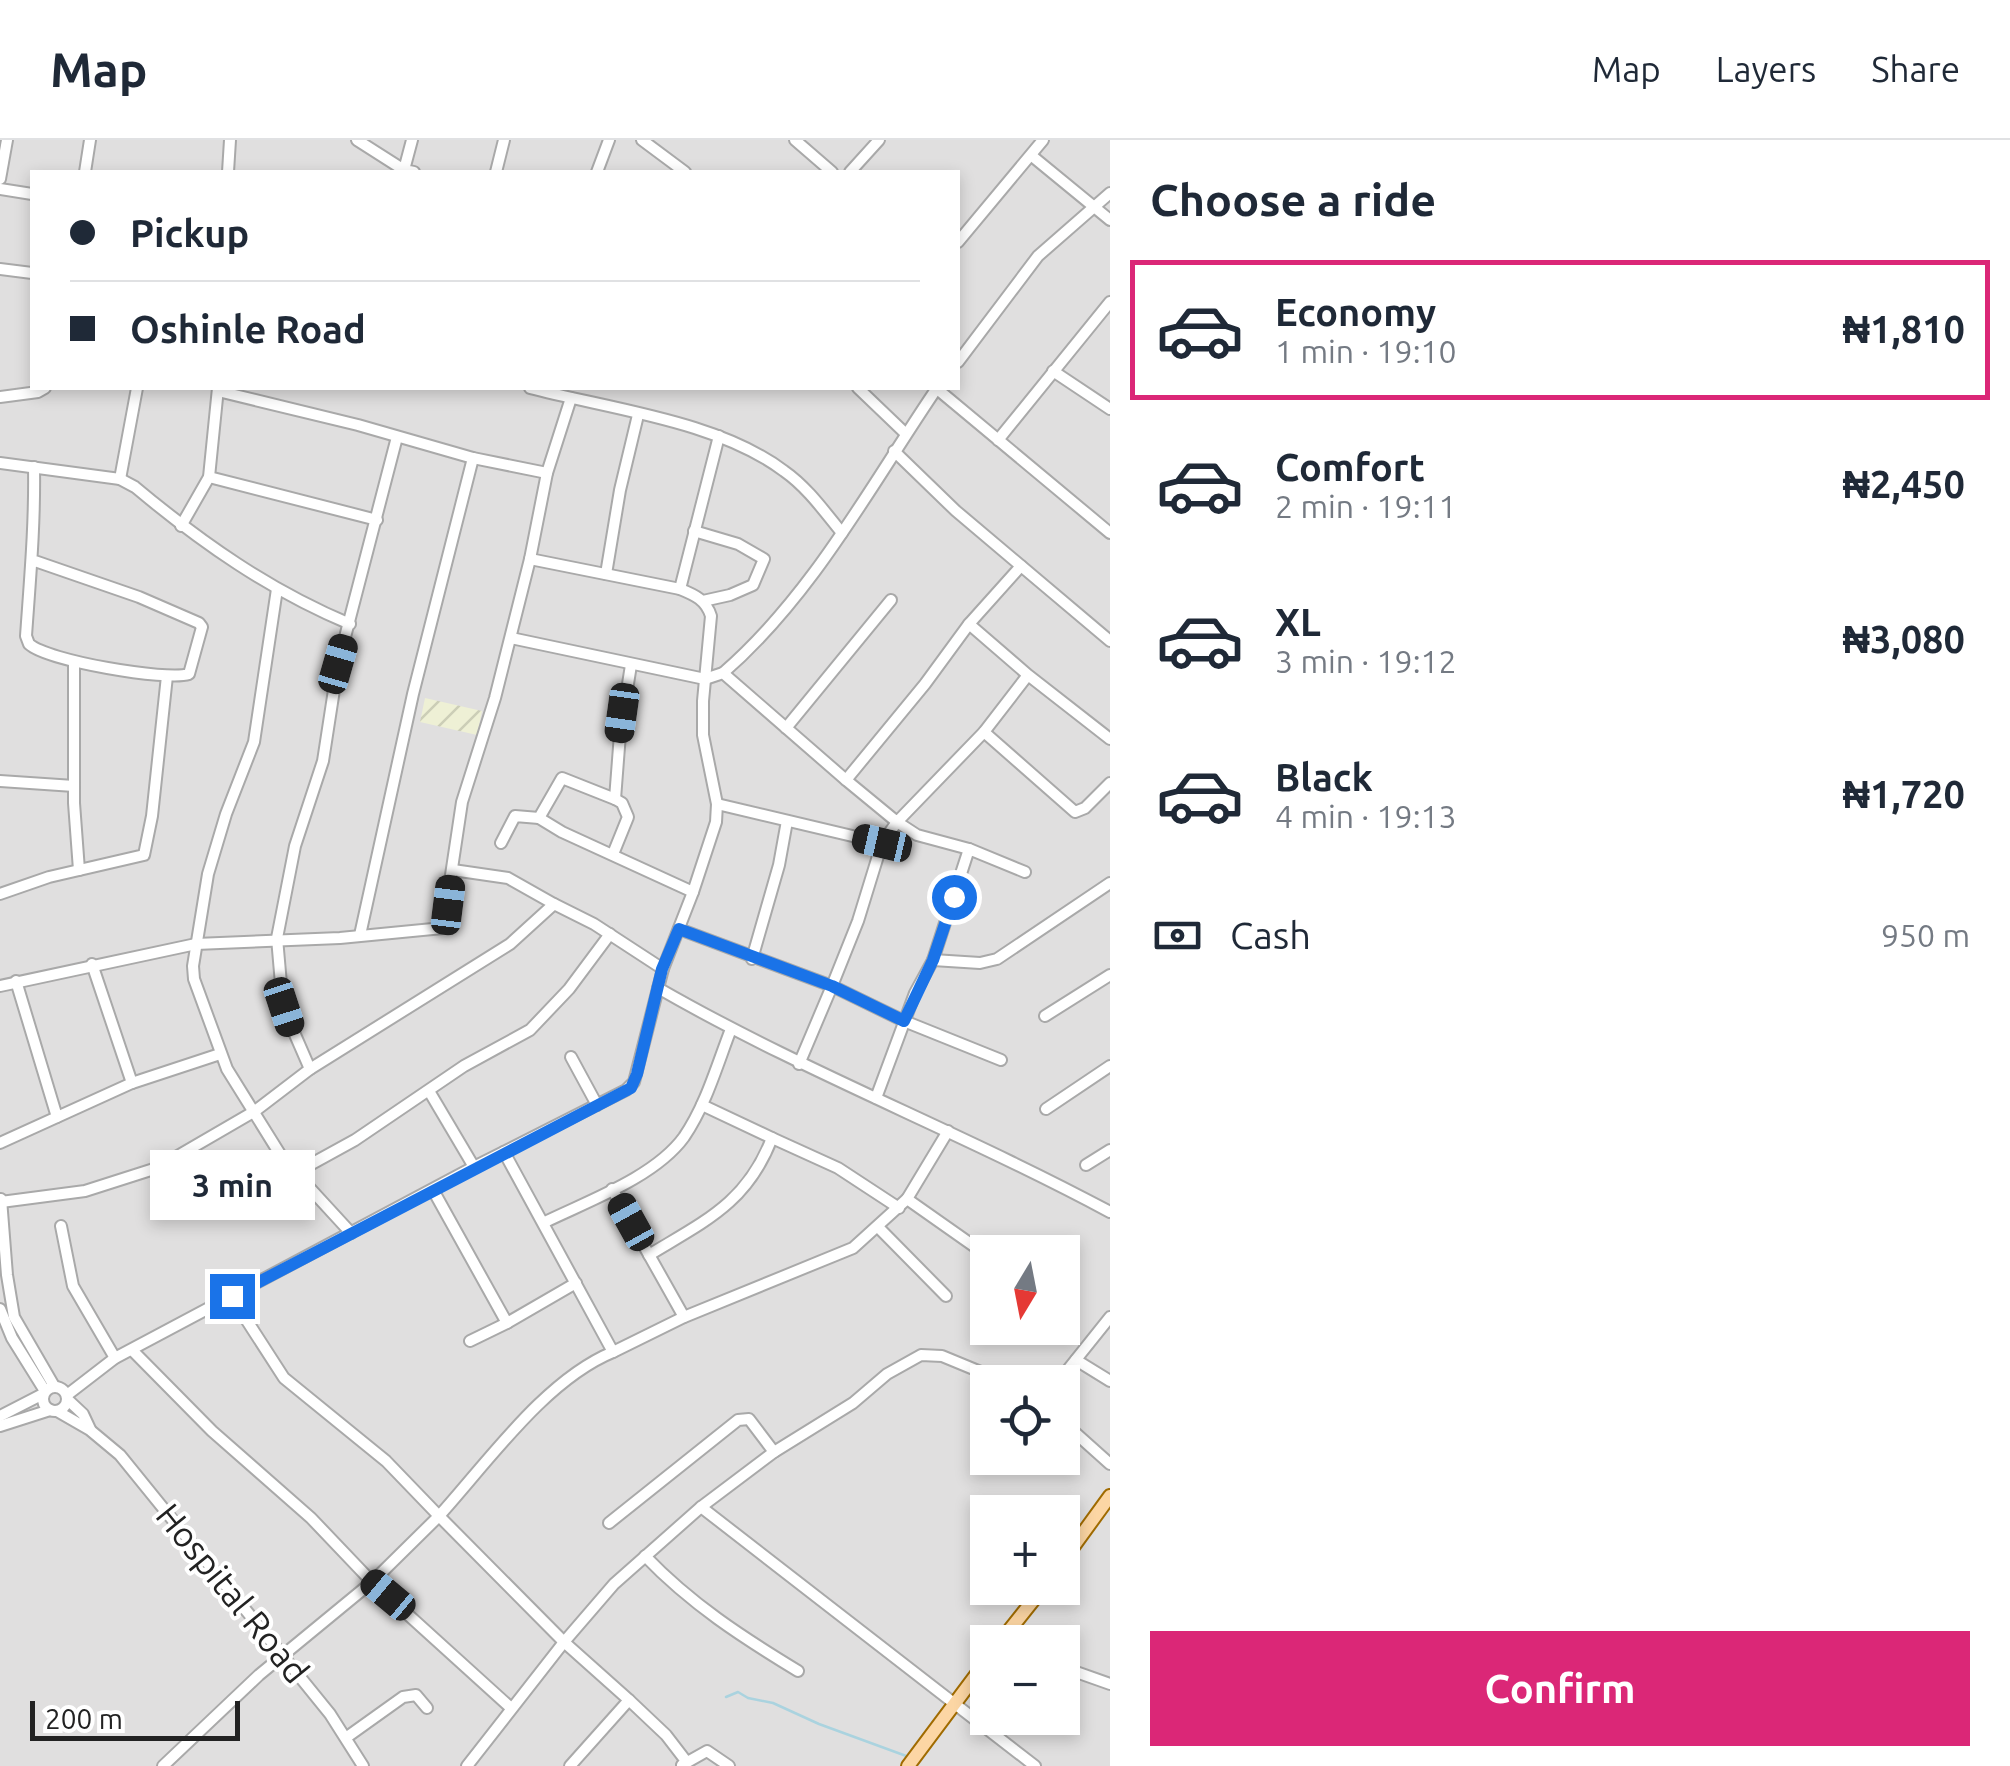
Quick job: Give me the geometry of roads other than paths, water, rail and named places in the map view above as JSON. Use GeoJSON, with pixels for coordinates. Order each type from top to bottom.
{"type":"FeatureCollection","features":[{"type":"Feature","properties":{"kind":"main road"},"geometry":{"type":"LineString","coordinates":[[1080,1542],[1105,1514],[1110,1496]]}},
{"type":"Feature","properties":{"kind":"main road"},"geometry":{"type":"LineString","coordinates":[[908,1766],[970,1683]]}},
{"type":"Feature","properties":{"kind":"street"},"geometry":{"type":"LineString","coordinates":[[0,179],[7,140]]}},
{"type":"Feature","properties":{"kind":"street"},"geometry":{"type":"LineString","coordinates":[[85,170],[90,140]]}},
{"type":"Feature","properties":{"kind":"street"},"geometry":{"type":"LineString","coordinates":[[228,170],[230,140]]}},
{"type":"Feature","properties":{"kind":"street"},"geometry":{"type":"LineString","coordinates":[[357,140],[402,170]]}},
{"type":"Feature","properties":{"kind":"street"},"geometry":{"type":"LineString","coordinates":[[407,170],[412,140]]}},
{"type":"Feature","properties":{"kind":"street"},"geometry":{"type":"LineString","coordinates":[[496,170],[504,140]]}},
{"type":"Feature","properties":{"kind":"street"},"geometry":{"type":"LineString","coordinates":[[598,170],[609,140]]}},
{"type":"Feature","properties":{"kind":"street"},"geometry":{"type":"LineString","coordinates":[[642,140],[682,170]]}},
{"type":"Feature","properties":{"kind":"street"},"geometry":{"type":"LineString","coordinates":[[795,140],[830,170]]}},
{"type":"Feature","properties":{"kind":"street"},"geometry":{"type":"LineString","coordinates":[[852,170],[879,140]]}},
{"type":"Feature","properties":{"kind":"street"},"geometry":{"type":"LineString","coordinates":[[960,240],[1044,140]]}},
{"type":"Feature","properties":{"kind":"street"},"geometry":{"type":"LineString","coordinates":[[1032,156],[1110,220]]}},
{"type":"Feature","properties":{"kind":"street"},"geometry":{"type":"LineString","coordinates":[[0,189],[30,194]]}},
{"type":"Feature","properties":{"kind":"street"},"geometry":{"type":"LineString","coordinates":[[960,359],[1038,256],[1110,193]]}},
{"type":"Feature","properties":{"kind":"street"},"geometry":{"type":"LineString","coordinates":[[0,268],[30,274]]}},
{"type":"Feature","properties":{"kind":"street"},"geometry":{"type":"LineString","coordinates":[[998,440],[1108,308]]}},
{"type":"Feature","properties":{"kind":"street"},"geometry":{"type":"LineString","coordinates":[[1053,370],[1110,409]]}},
{"type":"Feature","properties":{"kind":"street"},"geometry":{"type":"LineString","coordinates":[[0,397],[42,390]]}},
{"type":"Feature","properties":{"kind":"street"},"geometry":{"type":"LineString","coordinates":[[120,479],[138,390]]}},
{"type":"Feature","properties":{"kind":"street"},"geometry":{"type":"LineString","coordinates":[[181,526],[209,476],[218,390],[473,458],[546,473]]}},
{"type":"Feature","properties":{"kind":"street"},"geometry":{"type":"LineString","coordinates":[[538,390],[718,436],[764,456],[787,472],[842,533]]}},
{"type":"Feature","properties":{"kind":"street"},"geometry":{"type":"LineString","coordinates":[[860,390],[904,433]]}},
{"type":"Feature","properties":{"kind":"street"},"geometry":{"type":"LineString","coordinates":[[511,638],[705,679],[723,674],[772,624],[842,533],[936,390]]}},
{"type":"Feature","properties":{"kind":"street"},"geometry":{"type":"LineString","coordinates":[[939,390],[1110,533]]}},
{"type":"Feature","properties":{"kind":"street"},"geometry":{"type":"LineString","coordinates":[[0,986],[196,944],[442,928],[462,802],[511,638],[546,473],[572,398]]}},
{"type":"Feature","properties":{"kind":"street"},"geometry":{"type":"LineString","coordinates":[[606,574],[638,415]]}},
{"type":"Feature","properties":{"kind":"street"},"geometry":{"type":"LineString","coordinates":[[680,589],[718,436]]}},
{"type":"Feature","properties":{"kind":"street"},"geometry":{"type":"LineString","coordinates":[[310,1069],[284,1007],[277,938],[295,846],[323,761],[338,664],[397,437]]}},
{"type":"Feature","properties":{"kind":"street"},"geometry":{"type":"LineString","coordinates":[[894,451],[956,511],[1110,640]]}},
{"type":"Feature","properties":{"kind":"street"},"geometry":{"type":"LineString","coordinates":[[360,935],[413,694],[473,458]]}},
{"type":"Feature","properties":{"kind":"street"},"geometry":{"type":"LineString","coordinates":[[0,464],[120,479],[230,561],[276,589],[350,624]]}},
{"type":"Feature","properties":{"kind":"street"},"geometry":{"type":"LineString","coordinates":[[32,560],[139,597],[199,623],[202,627],[189,674],[167,676],[74,662],[29,644],[26,636],[32,560],[35,526],[34,468]]}},
{"type":"Feature","properties":{"kind":"street"},"geometry":{"type":"LineString","coordinates":[[209,476],[378,520]]}},
{"type":"Feature","properties":{"kind":"street"},"geometry":{"type":"LineString","coordinates":[[694,531],[738,544],[764,559],[753,585],[703,601]]}},
{"type":"Feature","properties":{"kind":"street"},"geometry":{"type":"LineString","coordinates":[[0,1416],[83,1382],[115,1358],[631,1088],[662,969],[716,822],[717,804],[704,734],[712,616],[703,601],[680,589],[530,559]]}},
{"type":"Feature","properties":{"kind":"street"},"geometry":{"type":"LineString","coordinates":[[846,780],[925,684],[968,624],[1020,566]]}},
{"type":"Feature","properties":{"kind":"street"},"geometry":{"type":"LineString","coordinates":[[276,589],[254,742],[208,874],[194,979],[220,1054],[282,1159],[351,1233]]}},
{"type":"Feature","properties":{"kind":"street"},"geometry":{"type":"LineString","coordinates":[[786,728],[891,600]]}},
{"type":"Feature","properties":{"kind":"street"},"geometry":{"type":"LineString","coordinates":[[968,624],[1110,738]]}},
{"type":"Feature","properties":{"kind":"street"},"geometry":{"type":"LineString","coordinates":[[74,662],[79,870]]}},
{"type":"Feature","properties":{"kind":"street"},"geometry":{"type":"LineString","coordinates":[[615,800],[631,664]]}},
{"type":"Feature","properties":{"kind":"street"},"geometry":{"type":"LineString","coordinates":[[723,674],[918,836],[969,849],[1024,872]]}},
{"type":"Feature","properties":{"kind":"street"},"geometry":{"type":"LineString","coordinates":[[799,1064],[858,921],[882,843],[897,822],[984,732],[1028,675]]}},
{"type":"Feature","properties":{"kind":"street"},"geometry":{"type":"LineString","coordinates":[[0,894],[79,870],[138,858],[146,850],[167,676]]}},
{"type":"Feature","properties":{"kind":"street"},"geometry":{"type":"LineString","coordinates":[[984,732],[1075,812],[1085,808],[1110,783]]}},
{"type":"Feature","properties":{"kind":"street"},"geometry":{"type":"LineString","coordinates":[[539,818],[562,778],[622,803],[628,817],[613,854]]}},
{"type":"Feature","properties":{"kind":"street"},"geometry":{"type":"LineString","coordinates":[[0,781],[74,786]]}},
{"type":"Feature","properties":{"kind":"street"},"geometry":{"type":"LineString","coordinates":[[717,804],[882,843]]}},
{"type":"Feature","properties":{"kind":"street"},"geometry":{"type":"LineString","coordinates":[[501,843],[515,816],[539,818],[693,892]]}},
{"type":"Feature","properties":{"kind":"street"},"geometry":{"type":"LineString","coordinates":[[752,960],[787,821]]}},
{"type":"Feature","properties":{"kind":"street"},"geometry":{"type":"LineString","coordinates":[[876,1098],[904,1021],[933,960],[969,849]]}},
{"type":"Feature","properties":{"kind":"street"},"geometry":{"type":"LineString","coordinates":[[453,870],[508,878],[610,934],[662,969]]}},
{"type":"Feature","properties":{"kind":"street"},"geometry":{"type":"LineString","coordinates":[[933,960],[980,963],[997,959],[1110,883]]}},
{"type":"Feature","properties":{"kind":"street"},"geometry":{"type":"LineString","coordinates":[[10,1337],[1,1199],[84,1191],[138,1176],[255,1111],[310,1069],[510,944],[554,904]]}},
{"type":"Feature","properties":{"kind":"street"},"geometry":{"type":"LineString","coordinates":[[679,929],[752,960],[832,986],[904,1021],[1001,1060]]}},
{"type":"Feature","properties":{"kind":"street"},"geometry":{"type":"LineString","coordinates":[[295,1174],[355,1140],[464,1066],[530,1030],[569,990],[610,934]]}},
{"type":"Feature","properties":{"kind":"street"},"geometry":{"type":"LineString","coordinates":[[92,964],[132,1083]]}},
{"type":"Feature","properties":{"kind":"street"},"geometry":{"type":"LineString","coordinates":[[1045,1016],[1110,976]]}},
{"type":"Feature","properties":{"kind":"street"},"geometry":{"type":"LineString","coordinates":[[16,981],[58,1117]]}},
{"type":"Feature","properties":{"kind":"street"},"geometry":{"type":"LineString","coordinates":[[658,988],[799,1064],[1018,1162],[1110,1212]]}},
{"type":"Feature","properties":{"kind":"street"},"geometry":{"type":"LineString","coordinates":[[545,1222],[612,1190],[672,1150],[702,1105],[732,1029]]}},
{"type":"Feature","properties":{"kind":"street"},"geometry":{"type":"LineString","coordinates":[[0,1142],[132,1083],[220,1054]]}},
{"type":"Feature","properties":{"kind":"street"},"geometry":{"type":"LineString","coordinates":[[571,1057],[597,1105]]}},
{"type":"Feature","properties":{"kind":"street"},"geometry":{"type":"LineString","coordinates":[[1046,1109],[1110,1066]]}},
{"type":"Feature","properties":{"kind":"street"},"geometry":{"type":"LineString","coordinates":[[429,1091],[474,1167]]}},
{"type":"Feature","properties":{"kind":"street"},"geometry":{"type":"LineString","coordinates":[[702,1105],[838,1168],[970,1245]]}},
{"type":"Feature","properties":{"kind":"street"},"geometry":{"type":"LineString","coordinates":[[163,1766],[283,1655],[372,1582],[439,1516],[552,1391],[576,1371],[684,1317],[854,1248],[903,1204],[948,1132]]}},
{"type":"Feature","properties":{"kind":"street"},"geometry":{"type":"LineString","coordinates":[[649,1255],[726,1208],[750,1182],[772,1138]]}},
{"type":"Feature","properties":{"kind":"street"},"geometry":{"type":"LineString","coordinates":[[1086,1164],[1110,1150]]}},
{"type":"Feature","properties":{"kind":"street"},"geometry":{"type":"LineString","coordinates":[[504,1152],[613,1352]]}},
{"type":"Feature","properties":{"kind":"street"},"geometry":{"type":"LineString","coordinates":[[433,1190],[507,1323]]}},
{"type":"Feature","properties":{"kind":"street"},"geometry":{"type":"LineString","coordinates":[[612,1190],[684,1317]]}},
{"type":"Feature","properties":{"kind":"street"},"geometry":{"type":"LineString","coordinates":[[61,1226],[72,1286],[115,1358]]}},
{"type":"Feature","properties":{"kind":"street"},"geometry":{"type":"LineString","coordinates":[[878,1228],[946,1296]]}},
{"type":"Feature","properties":{"kind":"street"},"geometry":{"type":"LineString","coordinates":[[470,1341],[576,1283]]}},
{"type":"Feature","properties":{"kind":"street"},"geometry":{"type":"LineString","coordinates":[[232,1296],[284,1378],[386,1462],[564,1642],[666,1735],[684,1764],[707,1752],[728,1766]]}},
{"type":"Feature","properties":{"kind":"street"},"geometry":{"type":"LineString","coordinates":[[0,1310],[10,1337],[65,1406],[0,1426]]}},
{"type":"Feature","properties":{"kind":"street"},"geometry":{"type":"LineString","coordinates":[[1072,1365],[1110,1317]]}},
{"type":"Feature","properties":{"kind":"street"},"geometry":{"type":"LineString","coordinates":[[132,1350],[212,1431],[511,1708]]}},
{"type":"Feature","properties":{"kind":"street"},"geometry":{"type":"LineString","coordinates":[[467,1766],[614,1584],[702,1506],[774,1452],[852,1403],[886,1374],[921,1355],[942,1356],[970,1368]]}},
{"type":"Feature","properties":{"kind":"street"},"geometry":{"type":"LineString","coordinates":[[1076,1360],[1110,1381]]}},
{"type":"Feature","properties":{"kind":"street"},"geometry":{"type":"LineString","coordinates":[[56,1392],[44,1403],[90,1430]]}},
{"type":"Feature","properties":{"kind":"street"},"geometry":{"type":"LineString","coordinates":[[56,1392],[83,1414],[90,1430]]}},
{"type":"Feature","properties":{"kind":"street"},"geometry":{"type":"LineString","coordinates":[[609,1523],[738,1420],[749,1419],[774,1452]]}},
{"type":"Feature","properties":{"kind":"street","name":"Hospital Road"},"geometry":{"type":"LineString","coordinates":[[90,1430],[120,1454],[347,1737],[363,1766]]}},
{"type":"Feature","properties":{"kind":"street"},"geometry":{"type":"LineString","coordinates":[[1080,1437],[1110,1464]]}},
{"type":"Feature","properties":{"kind":"street"},"geometry":{"type":"LineString","coordinates":[[702,1506],[1035,1766]]}},
{"type":"Feature","properties":{"kind":"street"},"geometry":{"type":"LineString","coordinates":[[645,1556],[702,1610],[798,1671]]}},
{"type":"Feature","properties":{"kind":"street"},"geometry":{"type":"LineString","coordinates":[[1080,1673],[1110,1684]]}},
{"type":"Feature","properties":{"kind":"street"},"geometry":{"type":"LineString","coordinates":[[347,1737],[403,1697],[416,1695],[427,1708]]}},
{"type":"Feature","properties":{"kind":"street"},"geometry":{"type":"LineString","coordinates":[[570,1766],[629,1700]]}},
{"type":"Feature","properties":{"kind":"waterway"},"geometry":{"type":"LineString","coordinates":[[726,1697],[738,1692],[773,1703],[909,1757]]}}]}
